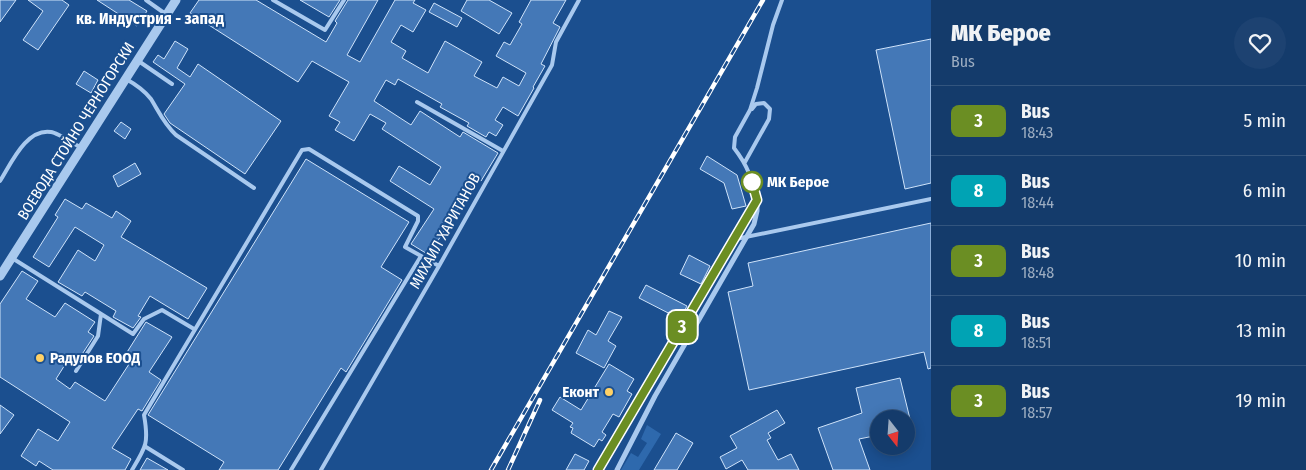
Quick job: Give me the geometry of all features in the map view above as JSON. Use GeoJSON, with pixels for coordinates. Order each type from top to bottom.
{"type":"FeatureCollection","features":[{"type":"Feature","properties":{"kind":"street","name":"ВОЕВОДА СТОЙНО ЧЕРНОГОРСКИ"},"geometry":{"type":"LineString","coordinates":[[0,276],[176,0]]}},
{"type":"Feature","properties":{"kind":"street"},"geometry":{"type":"LineString","coordinates":[[616,470],[655,396],[754,224],[757,200]]}},
{"type":"Feature","properties":{"kind":"street"},"geometry":{"type":"LineString","coordinates":[[599,469],[736,239],[757,200]]}},
{"type":"Feature","properties":{"kind":"street"},"geometry":{"type":"LineString","coordinates":[[644,391],[655,396]]}},
{"type":"Feature","properties":{"kind":"lane"},"geometry":{"type":"LineString","coordinates":[[146,0],[167,15]]}},
{"type":"Feature","properties":{"kind":"lane"},"geometry":{"type":"LineString","coordinates":[[273,0],[325,30],[344,0]]}},
{"type":"Feature","properties":{"kind":"lane","name":"МИХАИЛ ХАРИТАНОВ"},"geometry":{"type":"LineString","coordinates":[[321,470],[439,266],[552,64],[556,42],[579,0]]}},
{"type":"Feature","properties":{"kind":"lane"},"geometry":{"type":"LineString","coordinates":[[757,200],[745,162],[734,148],[735,137],[750,110],[758,88],[773,25],[782,0]]}},
{"type":"Feature","properties":{"kind":"lane"},"geometry":{"type":"LineString","coordinates":[[137,60],[172,84]]}},
{"type":"Feature","properties":{"kind":"lane"},"geometry":{"type":"LineString","coordinates":[[126,78],[138,85],[150,98],[167,127],[176,135],[254,188]]}},
{"type":"Feature","properties":{"kind":"lane"},"geometry":{"type":"LineString","coordinates":[[417,102],[503,151]]}},
{"type":"Feature","properties":{"kind":"lane"},"geometry":{"type":"LineString","coordinates":[[745,162],[769,119],[770,109],[764,103],[756,104],[750,110]]}},
{"type":"Feature","properties":{"kind":"lane"},"geometry":{"type":"LineString","coordinates":[[0,181],[27,140],[39,132],[52,132],[82,148]]}},
{"type":"Feature","properties":{"kind":"lane"},"geometry":{"type":"LineString","coordinates":[[132,470],[146,447],[147,431],[144,415],[302,150],[306,148],[418,216],[418,220],[405,247],[439,266]]}},
{"type":"Feature","properties":{"kind":"lane"},"geometry":{"type":"LineString","coordinates":[[736,239],[931,199]]}},
{"type":"Feature","properties":{"kind":"lane"},"geometry":{"type":"LineString","coordinates":[[291,470],[421,256]]}},
{"type":"Feature","properties":{"kind":"lane"},"geometry":{"type":"LineString","coordinates":[[12,258],[133,334],[144,318],[162,310],[194,329]]}},
{"type":"Feature","properties":{"kind":"lane"},"geometry":{"type":"LineString","coordinates":[[76,372],[98,336],[101,314]]}},
{"type":"Feature","properties":{"kind":"lane"},"geometry":{"type":"LineString","coordinates":[[146,447],[183,470]]}},
{"type":"Feature","properties":{"kind":"shaded area"},"geometry":{"type":"Polygon","coordinates":[[[647,425],[661,434],[639,470],[621,470],[631,453],[638,457],[647,443],[641,439],[647,425]]]}},
{"type":"Feature","properties":{"kind":"building"},"geometry":{"type":"Polygon","coordinates":[[[0,0],[16,0],[0,22],[0,0]]]}},
{"type":"Feature","properties":{"kind":"building"},"geometry":{"type":"Polygon","coordinates":[[[28,0],[62,0],[69,5],[38,50],[23,40],[43,11],[28,0]]]}},
{"type":"Feature","properties":{"kind":"building"},"geometry":{"type":"Polygon","coordinates":[[[97,0],[129,0],[147,11],[137,26],[97,0]]]}},
{"type":"Feature","properties":{"kind":"building"},"geometry":{"type":"Polygon","coordinates":[[[199,0],[256,0],[326,42],[337,23],[335,21],[348,0],[378,0],[347,55],[360,62],[395,0],[415,0],[413,3],[426,10],[413,32],[401,25],[391,42],[406,51],[402,58],[428,73],[445,41],[482,62],[474,76],[497,88],[503,77],[519,86],[526,73],[496,56],[504,42],[510,45],[522,24],[519,22],[531,0],[566,0],[553,23],[560,27],[541,64],[545,66],[534,88],[518,116],[503,107],[495,120],[503,125],[496,136],[489,132],[486,137],[467,126],[469,123],[440,107],[442,104],[398,79],[395,85],[386,80],[374,101],[411,125],[420,111],[460,137],[463,132],[498,153],[481,181],[477,178],[429,255],[411,244],[434,209],[390,181],[399,166],[430,185],[441,167],[382,129],[386,123],[370,114],[354,141],[335,130],[340,122],[329,116],[349,82],[312,61],[298,82],[190,13],[199,0]]]}},
{"type":"Feature","properties":{"kind":"building"},"geometry":{"type":"Polygon","coordinates":[[[300,0],[340,0],[329,17],[300,0]]]}},
{"type":"Feature","properties":{"kind":"building"},"geometry":{"type":"Polygon","coordinates":[[[467,0],[489,0],[512,13],[499,34],[461,11],[467,0]]]}},
{"type":"Feature","properties":{"kind":"building"},"geometry":{"type":"Polygon","coordinates":[[[434,3],[462,18],[457,27],[429,12],[434,3]]]}},
{"type":"Feature","properties":{"kind":"building"},"geometry":{"type":"Polygon","coordinates":[[[931,39],[931,183],[905,189],[876,50],[931,39]]]}},
{"type":"Feature","properties":{"kind":"building"},"geometry":{"type":"Polygon","coordinates":[[[175,41],[188,49],[177,68],[190,77],[198,64],[281,121],[245,174],[170,123],[164,114],[185,84],[153,62],[158,55],[164,59],[175,41]]]}},
{"type":"Feature","properties":{"kind":"building"},"geometry":{"type":"Polygon","coordinates":[[[84,71],[98,80],[91,93],[76,84],[84,71]]]}},
{"type":"Feature","properties":{"kind":"building"},"geometry":{"type":"Polygon","coordinates":[[[121,122],[131,129],[125,139],[114,131],[121,122]]]}},
{"type":"Feature","properties":{"kind":"building"},"geometry":{"type":"Polygon","coordinates":[[[707,156],[737,175],[746,206],[732,209],[724,183],[700,169],[707,156]]]}},
{"type":"Feature","properties":{"kind":"building"},"geometry":{"type":"Polygon","coordinates":[[[306,159],[409,222],[381,267],[402,280],[346,372],[341,368],[278,470],[219,470],[224,462],[148,415],[306,159]]]}},
{"type":"Feature","properties":{"kind":"building"},"geometry":{"type":"Polygon","coordinates":[[[135,163],[141,174],[118,187],[113,176],[135,163]]]}},
{"type":"Feature","properties":{"kind":"building"},"geometry":{"type":"Polygon","coordinates":[[[65,199],[82,209],[86,203],[112,218],[116,211],[131,221],[121,237],[207,288],[188,319],[150,296],[138,316],[141,317],[133,328],[113,317],[116,311],[85,292],[82,296],[58,282],[78,250],[95,261],[104,245],[75,227],[49,267],[33,257],[58,217],[55,215],[65,199]]]}},
{"type":"Feature","properties":{"kind":"building"},"geometry":{"type":"Polygon","coordinates":[[[931,223],[931,368],[928,369],[924,352],[749,390],[728,292],[753,286],[748,263],[931,223]]]}},
{"type":"Feature","properties":{"kind":"building"},"geometry":{"type":"Polygon","coordinates":[[[689,255],[710,266],[701,284],[680,274],[689,255]]]}},
{"type":"Feature","properties":{"kind":"building","name":"Радулов ЕООД"},"geometry":{"type":"Polygon","coordinates":[[[22,271],[38,281],[26,299],[55,317],[65,303],[95,322],[88,332],[94,336],[75,365],[68,360],[56,379],[70,389],[75,382],[105,401],[131,361],[124,357],[146,322],[172,337],[149,372],[161,380],[142,411],[138,409],[112,448],[131,459],[125,470],[53,470],[39,461],[36,466],[21,456],[38,429],[58,441],[70,422],[0,377],[0,304],[22,271]]]}},
{"type":"Feature","properties":{"kind":"building"},"geometry":{"type":"Polygon","coordinates":[[[646,285],[687,306],[680,319],[639,298],[646,285]]]}},
{"type":"Feature","properties":{"kind":"building"},"geometry":{"type":"Polygon","coordinates":[[[609,311],[622,317],[608,341],[616,346],[604,368],[576,353],[588,330],[596,335],[609,311]]]}},
{"type":"Feature","properties":{"kind":"building"},"geometry":{"type":"Polygon","coordinates":[[[609,364],[634,379],[627,391],[632,394],[619,417],[613,414],[602,432],[606,435],[602,441],[599,439],[594,447],[571,433],[573,428],[570,427],[573,423],[552,410],[560,397],[581,410],[609,364]]]}},
{"type":"Feature","properties":{"kind":"building"},"geometry":{"type":"Polygon","coordinates":[[[900,378],[908,410],[870,410],[870,437],[859,439],[870,470],[833,470],[818,428],[862,413],[856,388],[900,378]]]}},
{"type":"Feature","properties":{"kind":"building"},"geometry":{"type":"Polygon","coordinates":[[[0,405],[14,415],[0,434],[0,405]]]}},
{"type":"Feature","properties":{"kind":"building"},"geometry":{"type":"Polygon","coordinates":[[[777,410],[785,423],[768,433],[771,438],[767,440],[778,460],[791,454],[799,470],[748,470],[742,460],[726,469],[720,457],[737,448],[730,436],[777,410]]]}},
{"type":"Feature","properties":{"kind":"building"},"geometry":{"type":"Polygon","coordinates":[[[676,433],[693,443],[677,470],[654,470],[676,433]]]}},
{"type":"Feature","properties":{"kind":"building"},"geometry":{"type":"Polygon","coordinates":[[[575,454],[589,461],[584,470],[566,470],[575,454]]]}},
{"type":"Feature","properties":{"kind":"building"},"geometry":{"type":"Polygon","coordinates":[[[147,458],[168,470],[140,470],[147,458]]]}},
{"type":"Feature","properties":{"kind":"railway"},"geometry":{"type":"LineString","coordinates":[[491,470],[763,0]]}},
{"type":"Feature","properties":{"kind":"railway"},"geometry":{"type":"LineString","coordinates":[[508,470],[540,400]]}},
{"type":"Feature","properties":{"kind":"bus line","name":"3"},"geometry":{"type":"LineString","coordinates":[[598,470],[736,239],[757,200],[752,182]]}},
{"type":"Feature","properties":{"kind":"place","name":"МК Берое"},"geometry":{"type":"Point","coordinates":[752,182]}},
{"type":"Feature","properties":{"kind":"place","name":"Радулов ЕООД"},"geometry":{"type":"Point","coordinates":[40,358]}},
{"type":"Feature","properties":{"kind":"place","name":"Еконт"},"geometry":{"type":"Point","coordinates":[609,392]}},
{"type":"Feature","properties":{"kind":"district","name":"кв. Индустрия - запад"},"geometry":{"type":"Point","coordinates":[150,18]}}]}
